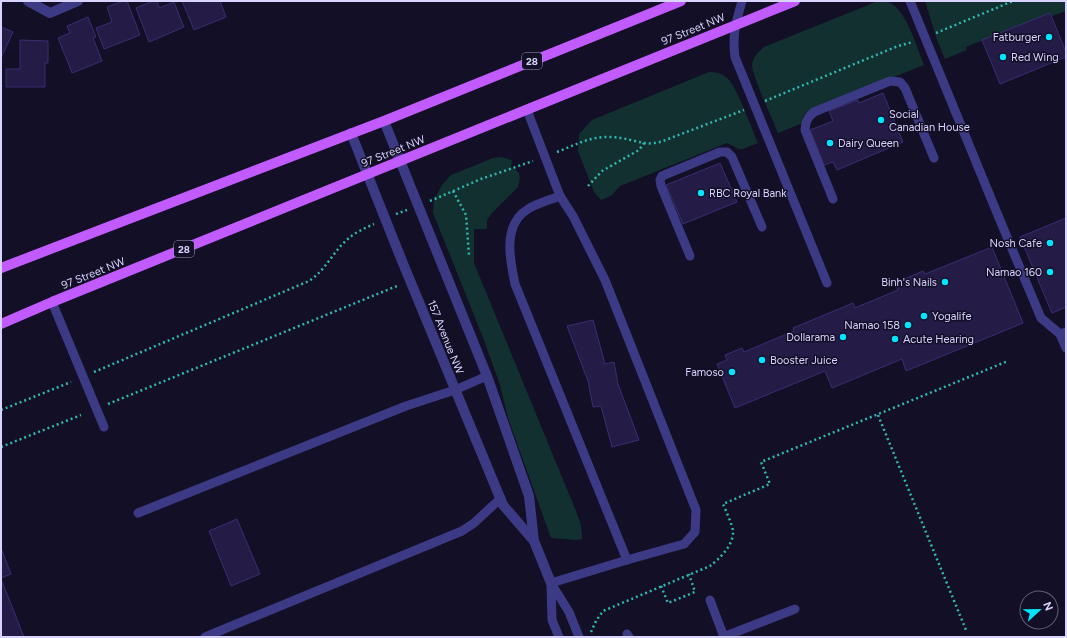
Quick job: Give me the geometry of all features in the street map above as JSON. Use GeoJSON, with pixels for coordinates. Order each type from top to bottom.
{"type":"FeatureCollection","features":[{"type":"Feature","properties":{"kind":"main road","name":"28"},"geometry":{"type":"LineString","coordinates":[[384,121],[681,1]]}},
{"type":"Feature","properties":{"kind":"main road","name":"97 Street NW"},"geometry":{"type":"LineString","coordinates":[[1,324],[795,1]]}},
{"type":"Feature","properties":{"kind":"main road"},"geometry":{"type":"LineString","coordinates":[[1,268],[384,121]]}},
{"type":"Feature","properties":{"kind":"street"},"geometry":{"type":"LineString","coordinates":[[28,1],[50,13],[78,1]]}},
{"type":"Feature","properties":{"kind":"street","name":"157 Avenue NW"},"geometry":{"type":"LineString","coordinates":[[384,121],[487,376],[529,496],[534,541],[551,583]]}},
{"type":"Feature","properties":{"kind":"street","name":"157 Avenue NW"},"geometry":{"type":"LineString","coordinates":[[351,133],[503,505],[534,541]]}},
{"type":"Feature","properties":{"kind":"lane"},"geometry":{"type":"LineString","coordinates":[[742,1],[735,25],[733,43],[735,57],[827,283]]}},
{"type":"Feature","properties":{"kind":"lane"},"geometry":{"type":"LineString","coordinates":[[910,1],[1041,318],[1063,333],[1066,348]]}},
{"type":"Feature","properties":{"kind":"lane"},"geometry":{"type":"LineString","coordinates":[[834,198],[805,130],[808,117],[814,112],[890,81],[900,82],[905,88],[934,158]]}},
{"type":"Feature","properties":{"kind":"lane"},"geometry":{"type":"LineString","coordinates":[[527,110],[560,196],[573,216],[605,280],[696,510],[695,532],[684,544],[551,583]]}},
{"type":"Feature","properties":{"kind":"lane"},"geometry":{"type":"LineString","coordinates":[[690,256],[661,186],[660,180],[662,176],[720,152],[727,152],[732,157],[762,227]]}},
{"type":"Feature","properties":{"kind":"lane"},"geometry":{"type":"LineString","coordinates":[[560,196],[528,209],[517,220],[510,235],[511,268],[515,284],[627,560]]}},
{"type":"Feature","properties":{"kind":"lane"},"geometry":{"type":"LineString","coordinates":[[52,302],[104,427]]}},
{"type":"Feature","properties":{"kind":"lane"},"geometry":{"type":"LineString","coordinates":[[138,513],[406,406],[455,390],[487,376]]}},
{"type":"Feature","properties":{"kind":"lane"},"geometry":{"type":"LineString","coordinates":[[205,637],[462,531],[474,523],[500,498]]}},
{"type":"Feature","properties":{"kind":"lane","name":"157 Avenue NW"},"geometry":{"type":"LineString","coordinates":[[551,583],[552,620],[559,637]]}},
{"type":"Feature","properties":{"kind":"lane","name":"157 Avenue NW"},"geometry":{"type":"LineString","coordinates":[[551,583],[569,612],[579,637]]}},
{"type":"Feature","properties":{"kind":"lane"},"geometry":{"type":"LineString","coordinates":[[710,600],[724,637],[795,609]]}},
{"type":"Feature","properties":{"kind":"path"},"geometry":{"type":"LineString","coordinates":[[937,32],[1013,1]]}},
{"type":"Feature","properties":{"kind":"path"},"geometry":{"type":"LineString","coordinates":[[769,100],[898,46],[917,41]]}},
{"type":"Feature","properties":{"kind":"path"},"geometry":{"type":"LineString","coordinates":[[575,145],[590,138],[604,137],[623,138],[644,143],[654,143],[667,140],[746,109]]}},
{"type":"Feature","properties":{"kind":"path"},"geometry":{"type":"LineString","coordinates":[[588,186],[602,171],[639,150],[644,143]]}},
{"type":"Feature","properties":{"kind":"path"},"geometry":{"type":"LineString","coordinates":[[437,198],[481,179],[519,166]]}},
{"type":"Feature","properties":{"kind":"path"},"geometry":{"type":"LineString","coordinates":[[453,191],[466,216],[469,254]]}},
{"type":"Feature","properties":{"kind":"path"},"geometry":{"type":"LineString","coordinates":[[99,370],[309,281],[322,271],[350,237],[374,224]]}},
{"type":"Feature","properties":{"kind":"path"},"geometry":{"type":"LineString","coordinates":[[108,404],[397,286]]}},
{"type":"Feature","properties":{"kind":"path"},"geometry":{"type":"LineString","coordinates":[[589,636],[596,621],[603,611],[710,566],[719,558],[730,542],[733,531],[723,504],[770,484],[761,462],[1008,361]]}},
{"type":"Feature","properties":{"kind":"path"},"geometry":{"type":"LineString","coordinates":[[1,410],[72,382]]}},
{"type":"Feature","properties":{"kind":"path"},"geometry":{"type":"LineString","coordinates":[[1,447],[81,415]]}},
{"type":"Feature","properties":{"kind":"path"},"geometry":{"type":"LineString","coordinates":[[878,415],[966,630]]}},
{"type":"Feature","properties":{"kind":"path"},"geometry":{"type":"LineString","coordinates":[[661,586],[668,603],[695,592],[690,574]]}},
{"type":"Feature","properties":{"kind":"green space"},"geometry":{"type":"Polygon","coordinates":[[[878,1],[889,2],[902,14],[911,31],[924,65],[809,111],[803,116],[803,123],[778,133],[753,70],[753,60],[756,55],[764,47],[878,1]]]}},
{"type":"Feature","properties":{"kind":"green space"},"geometry":{"type":"Polygon","coordinates":[[[925,1],[1066,1],[1066,11],[1052,16],[1050,13],[966,47],[967,50],[945,59],[937,40],[925,1]]]}},
{"type":"Feature","properties":{"kind":"green space"},"geometry":{"type":"Polygon","coordinates":[[[709,72],[722,75],[731,82],[740,98],[758,143],[743,149],[739,149],[727,143],[620,186],[611,196],[601,200],[594,192],[578,151],[579,134],[592,120],[709,72]]]}},
{"type":"Feature","properties":{"kind":"green space"},"geometry":{"type":"Polygon","coordinates":[[[501,157],[512,160],[511,167],[517,171],[520,180],[518,187],[487,220],[487,229],[474,229],[474,263],[576,511],[581,525],[582,539],[551,538],[508,418],[500,385],[484,340],[433,213],[434,200],[442,185],[451,175],[493,158],[501,157]]]}},
{"type":"Feature","properties":{"kind":"building"},"geometry":{"type":"Polygon","coordinates":[[[127,1],[140,35],[104,49],[96,28],[112,22],[107,7],[127,1]]]}},
{"type":"Feature","properties":{"kind":"building"},"geometry":{"type":"Polygon","coordinates":[[[153,1],[157,1],[159,8],[174,2],[184,27],[149,42],[136,8],[153,1]]]}},
{"type":"Feature","properties":{"kind":"building"},"geometry":{"type":"Polygon","coordinates":[[[182,1],[220,1],[226,17],[194,30],[182,1]]]}},
{"type":"Feature","properties":{"kind":"building"},"geometry":{"type":"Polygon","coordinates":[[[1050,13],[1066,52],[1066,57],[1000,84],[982,40],[1050,13]]]}},
{"type":"Feature","properties":{"kind":"building"},"geometry":{"type":"Polygon","coordinates":[[[88,17],[96,37],[93,38],[102,61],[72,73],[58,38],[70,33],[67,26],[88,17]]]}},
{"type":"Feature","properties":{"kind":"building"},"geometry":{"type":"Polygon","coordinates":[[[1,27],[13,32],[1,58],[1,27]]]}},
{"type":"Feature","properties":{"kind":"building"},"geometry":{"type":"Polygon","coordinates":[[[20,40],[48,41],[48,63],[45,63],[45,87],[6,87],[6,69],[20,69],[20,40]]]}},
{"type":"Feature","properties":{"kind":"building"},"geometry":{"type":"Polygon","coordinates":[[[883,93],[903,142],[837,170],[833,162],[824,165],[810,130],[833,121],[829,111],[858,100],[859,103],[883,93]]]}},
{"type":"Feature","properties":{"kind":"building","name":"RBC Royal Bank"},"geometry":{"type":"Polygon","coordinates":[[[720,163],[737,202],[683,224],[666,185],[720,163]]]}},
{"type":"Feature","properties":{"kind":"building","name":"Namao 160"},"geometry":{"type":"Polygon","coordinates":[[[1066,218],[1066,307],[1052,313],[1020,237],[1066,218]]]}},
{"type":"Feature","properties":{"kind":"building","name":"Namao 158"},"geometry":{"type":"Polygon","coordinates":[[[992,247],[1023,323],[906,371],[902,359],[832,388],[825,371],[735,408],[717,364],[727,360],[725,355],[742,348],[744,352],[794,331],[793,328],[853,303],[855,308],[898,290],[895,283],[923,271],[925,274],[992,247]]]}},
{"type":"Feature","properties":{"kind":"building"},"geometry":{"type":"Polygon","coordinates":[[[593,320],[605,364],[614,362],[618,384],[639,440],[612,447],[601,406],[593,407],[588,381],[567,326],[593,320]]]}},
{"type":"Feature","properties":{"kind":"building"},"geometry":{"type":"Polygon","coordinates":[[[237,519],[260,574],[231,586],[209,531],[237,519]]]}},
{"type":"Feature","properties":{"kind":"building"},"geometry":{"type":"Polygon","coordinates":[[[1,548],[11,574],[1,578],[1,548]]]}},
{"type":"Feature","properties":{"kind":"building"},"geometry":{"type":"Polygon","coordinates":[[[1,579],[24,637],[1,637],[1,579]]]}},
{"type":"Feature","properties":{"kind":"place","name":"Fatburger"},"geometry":{"type":"Point","coordinates":[1049,37]}},
{"type":"Feature","properties":{"kind":"place","name":"Red Wing"},"geometry":{"type":"Point","coordinates":[1003,57]}},
{"type":"Feature","properties":{"kind":"place","name":"Social Canadian House"},"geometry":{"type":"Point","coordinates":[881,120]}},
{"type":"Feature","properties":{"kind":"place","name":"Dairy Queen"},"geometry":{"type":"Point","coordinates":[830,143]}},
{"type":"Feature","properties":{"kind":"place","name":"RBC Royal Bank"},"geometry":{"type":"Point","coordinates":[701,193]}},
{"type":"Feature","properties":{"kind":"place","name":"Nosh Cafe"},"geometry":{"type":"Point","coordinates":[1050,243]}},
{"type":"Feature","properties":{"kind":"place","name":"Namao 160"},"geometry":{"type":"Point","coordinates":[1050,272]}},
{"type":"Feature","properties":{"kind":"place","name":"Binh's Nails"},"geometry":{"type":"Point","coordinates":[945,282]}},
{"type":"Feature","properties":{"kind":"place","name":"Yogalife"},"geometry":{"type":"Point","coordinates":[924,316]}},
{"type":"Feature","properties":{"kind":"place","name":"Namao 158"},"geometry":{"type":"Point","coordinates":[908,325]}},
{"type":"Feature","properties":{"kind":"place","name":"Dollarama"},"geometry":{"type":"Point","coordinates":[843,337]}},
{"type":"Feature","properties":{"kind":"place","name":"Acute Hearing"},"geometry":{"type":"Point","coordinates":[895,339]}},
{"type":"Feature","properties":{"kind":"place","name":"Booster Juice"},"geometry":{"type":"Point","coordinates":[762,360]}},
{"type":"Feature","properties":{"kind":"place","name":"Famoso"},"geometry":{"type":"Point","coordinates":[732,372]}}]}
